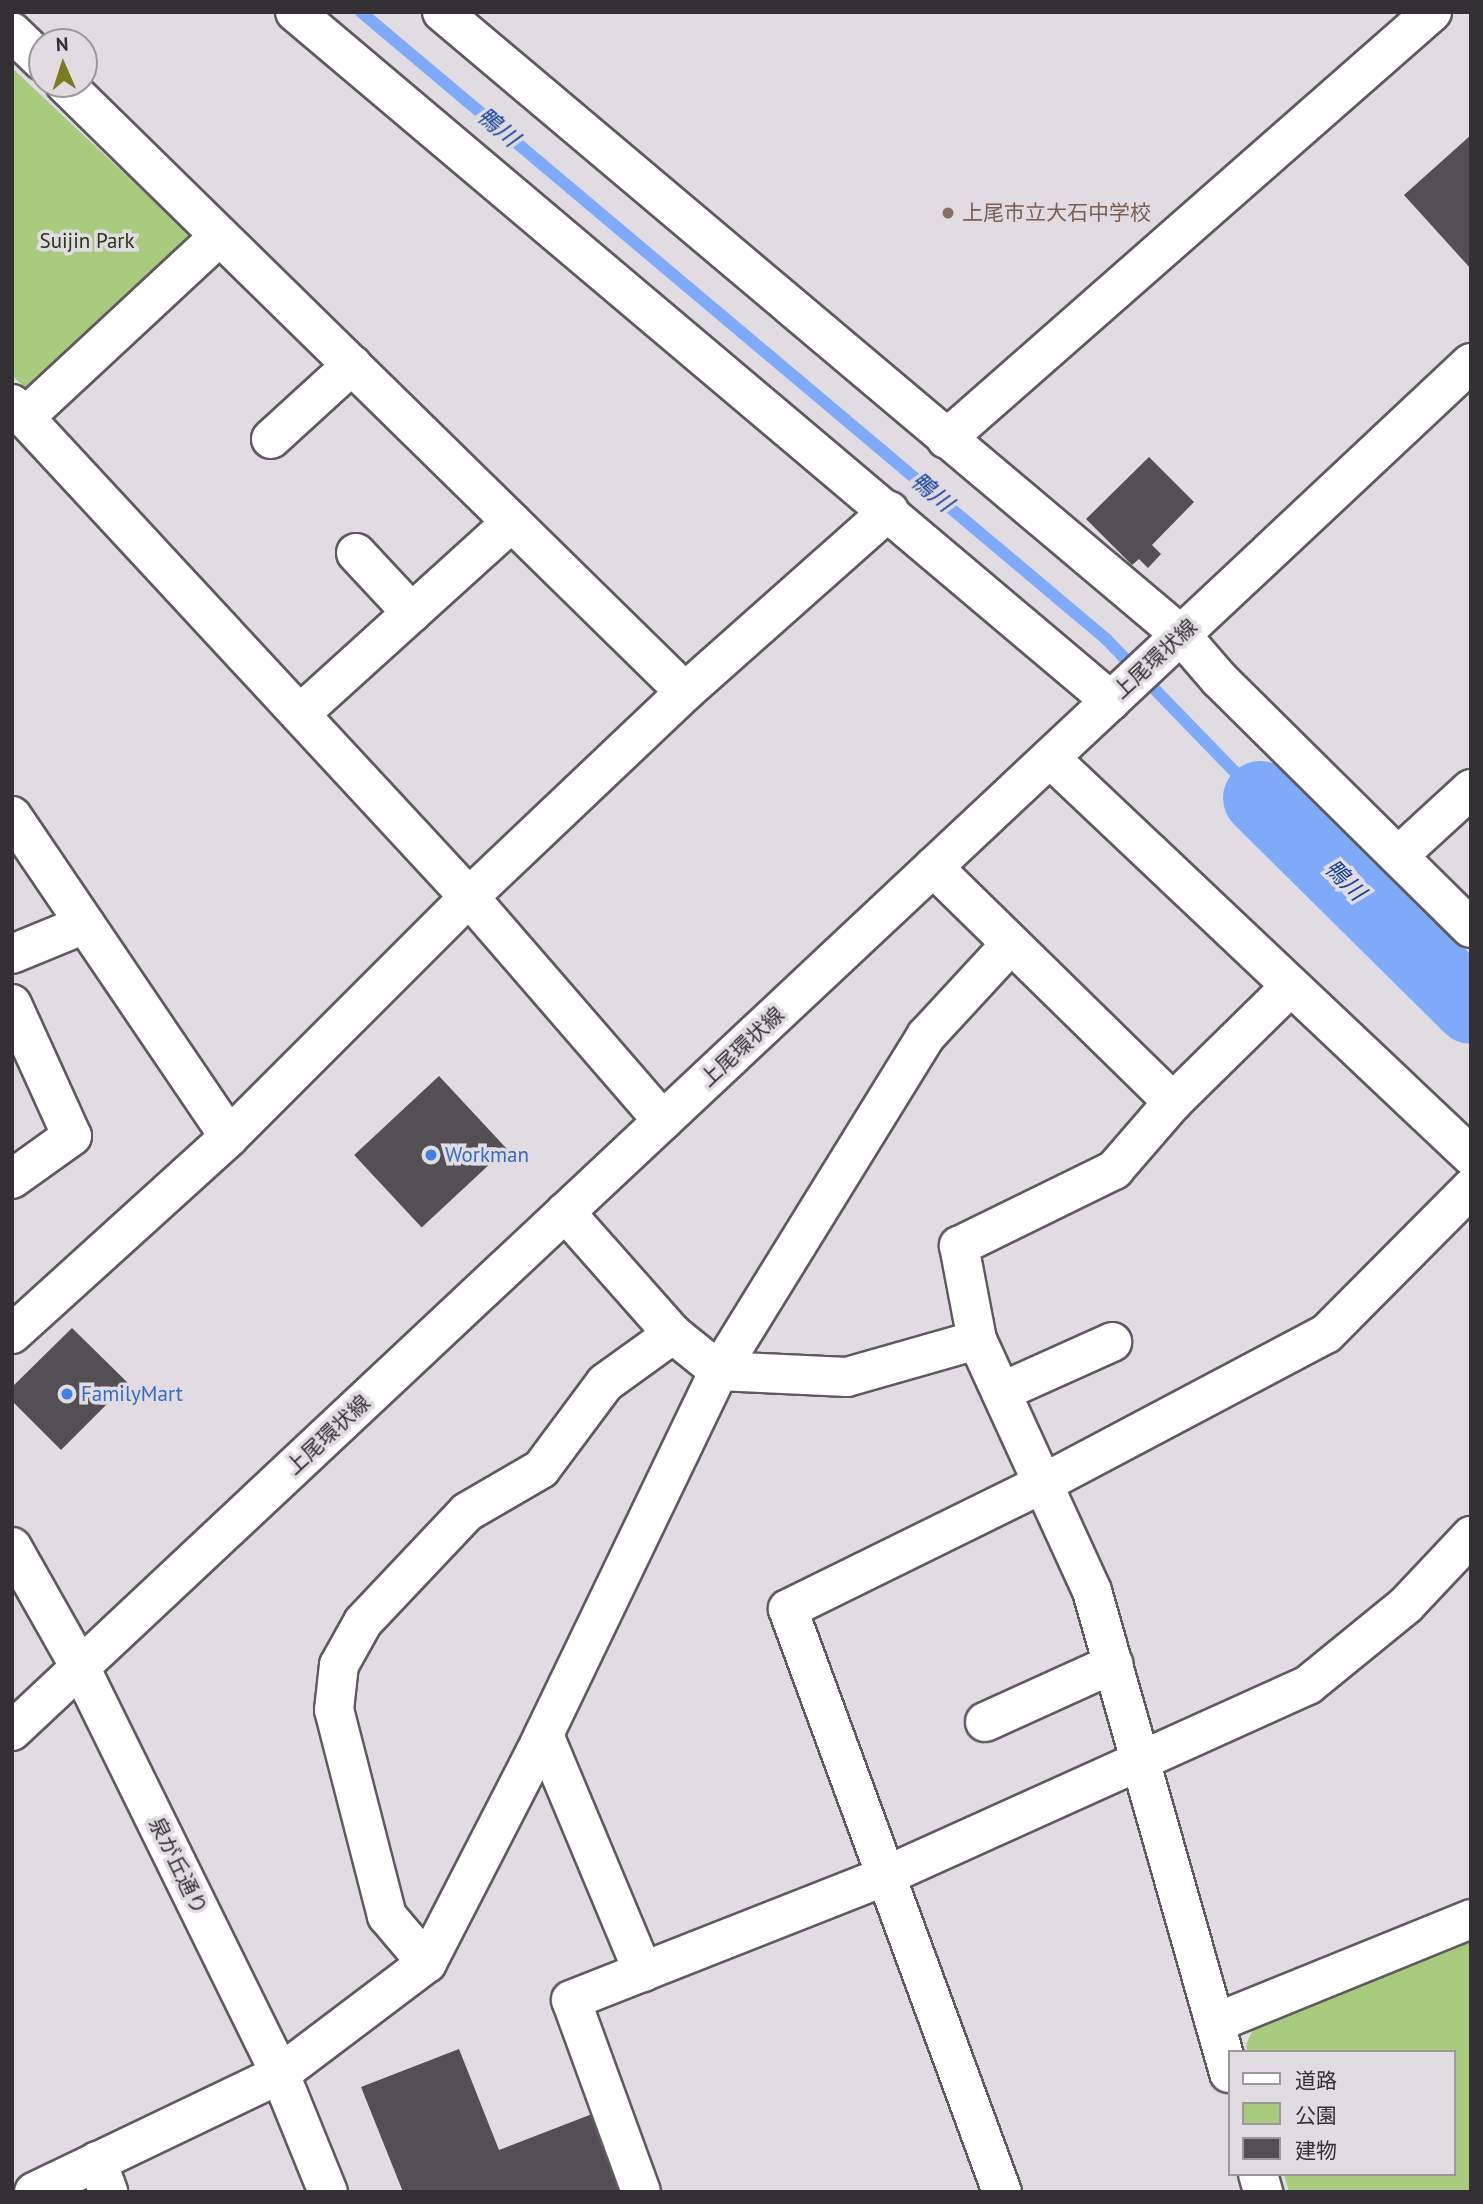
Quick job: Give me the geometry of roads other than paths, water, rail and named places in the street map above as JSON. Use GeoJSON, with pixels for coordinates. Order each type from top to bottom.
{"type":"FeatureCollection","features":[{"type":"Feature","properties":{"kind":"street"},"geometry":{"type":"LineString","coordinates":[[295,12],[1111,701]]}},
{"type":"Feature","properties":{"kind":"street"},"geometry":{"type":"LineString","coordinates":[[442,12],[1181,635],[1219,679],[1471,928]]}},
{"type":"Feature","properties":{"kind":"street"},"geometry":{"type":"LineString","coordinates":[[946,439],[1432,12]]}},
{"type":"Feature","properties":{"kind":"street"},"geometry":{"type":"LineString","coordinates":[[12,32],[28,47]]}},
{"type":"Feature","properties":{"kind":"street"},"geometry":{"type":"LineString","coordinates":[[79,98],[685,692]]}},
{"type":"Feature","properties":{"kind":"street"},"geometry":{"type":"LineString","coordinates":[[220,236],[19,411],[469,897],[663,1121]]}},
{"type":"Feature","properties":{"kind":"street","name":"上尾環状線"},"geometry":{"type":"LineString","coordinates":[[12,1731],[1471,363]]}},
{"type":"Feature","properties":{"kind":"street"},"geometry":{"type":"LineString","coordinates":[[271,439],[352,365]]}},
{"type":"Feature","properties":{"kind":"street"},"geometry":{"type":"LineString","coordinates":[[12,1334],[229,1137],[469,897],[685,692],[889,511]]}},
{"type":"Feature","properties":{"kind":"street"},"geometry":{"type":"LineString","coordinates":[[300,714],[512,522]]}},
{"type":"Feature","properties":{"kind":"street"},"geometry":{"type":"LineString","coordinates":[[356,553],[412,613]]}},
{"type":"Feature","properties":{"kind":"street"},"geometry":{"type":"LineString","coordinates":[[1050,758],[1471,1156]]}},
{"type":"Feature","properties":{"kind":"street"},"geometry":{"type":"LineString","coordinates":[[1398,856],[1471,789]]}},
{"type":"Feature","properties":{"kind":"street"},"geometry":{"type":"LineString","coordinates":[[12,816],[229,1137]]}},
{"type":"Feature","properties":{"kind":"street"},"geometry":{"type":"LineString","coordinates":[[933,867],[1009,946],[1173,1102]]}},
{"type":"Feature","properties":{"kind":"street"},"geometry":{"type":"LineString","coordinates":[[12,954],[85,924]]}},
{"type":"Feature","properties":{"kind":"street"},"geometry":{"type":"LineString","coordinates":[[34,2192],[102,2176],[280,2074],[426,1963],[544,1735],[719,1371],[926,1036],[1009,946]]}},
{"type":"Feature","properties":{"kind":"street"},"geometry":{"type":"LineString","coordinates":[[1228,2069],[1092,1591],[977,1340],[959,1246],[1114,1170],[1173,1102],[1291,986]]}},
{"type":"Feature","properties":{"kind":"street"},"geometry":{"type":"LineString","coordinates":[[12,1004],[72,1136],[12,1179]]}},
{"type":"Feature","properties":{"kind":"street"},"geometry":{"type":"LineString","coordinates":[[1002,2192],[788,1609],[1044,1483],[1326,1334],[1471,1188]]}},
{"type":"Feature","properties":{"kind":"street"},"geometry":{"type":"LineString","coordinates":[[565,1212],[673,1334],[719,1371],[847,1377],[977,1340]]}},
{"type":"Feature","properties":{"kind":"street"},"geometry":{"type":"LineString","coordinates":[[426,1963],[387,1916],[334,1710],[339,1665],[363,1622],[467,1512],[541,1469],[605,1383],[673,1334]]}},
{"type":"Feature","properties":{"kind":"street"},"geometry":{"type":"LineString","coordinates":[[1001,1392],[1112,1342]]}},
{"type":"Feature","properties":{"kind":"street"},"geometry":{"type":"LineString","coordinates":[[641,2192],[571,2000],[885,1876],[1308,1685],[1406,1605],[1471,1536]]}},
{"type":"Feature","properties":{"kind":"street","name":"泉が丘通り"},"geometry":{"type":"LineString","coordinates":[[12,1548],[80,1667],[280,2074],[328,2192]]}},
{"type":"Feature","properties":{"kind":"street"},"geometry":{"type":"LineString","coordinates":[[985,1722],[1113,1664]]}},
{"type":"Feature","properties":{"kind":"street"},"geometry":{"type":"LineString","coordinates":[[544,1735],[643,1972]]}},
{"type":"Feature","properties":{"kind":"street"},"geometry":{"type":"LineString","coordinates":[[1215,2023],[1471,1919]]}},
{"type":"Feature","properties":{"kind":"waterway","name":"鴨川"},"geometry":{"type":"LineString","coordinates":[[361,12],[1106,639],[1260,798]]}},
{"type":"Feature","properties":{"kind":"waterway","name":"鴨川"},"geometry":{"type":"LineString","coordinates":[[1260,798],[1471,1007]]}},
{"type":"Feature","properties":{"kind":"place","name":"上尾市立大石中学校"},"geometry":{"type":"Point","coordinates":[948,213]}},
{"type":"Feature","properties":{"kind":"place","name":"Workman"},"geometry":{"type":"Point","coordinates":[431,1155]}},
{"type":"Feature","properties":{"kind":"place","name":"FamilyMart"},"geometry":{"type":"Point","coordinates":[67,1394]}},
{"type":"Feature","properties":{"kind":"park label","name":"Suijin Park"},"geometry":{"type":"Point","coordinates":[87,241]}}]}
